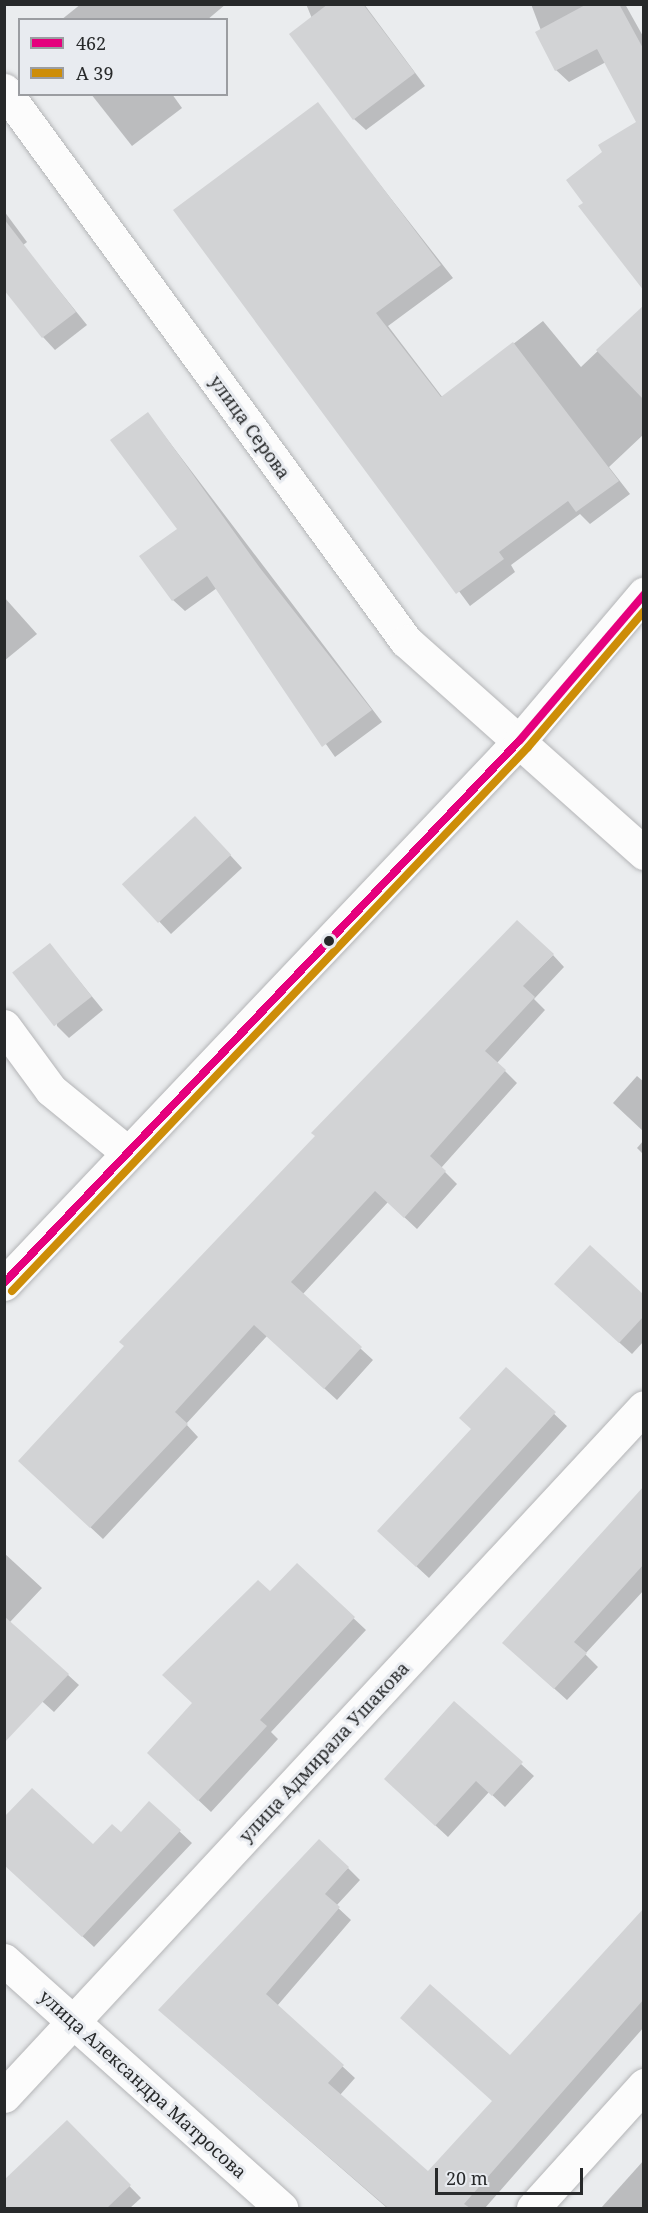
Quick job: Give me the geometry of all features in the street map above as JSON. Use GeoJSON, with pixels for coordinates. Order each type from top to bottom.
{"type":"FeatureCollection","features":[{"type":"Feature","properties":{"kind":"street","name":"улица Серова"},"geometry":{"type":"LineString","coordinates":[[4,90],[406,641],[520,740],[644,853]]}},
{"type":"Feature","properties":{"kind":"street"},"geometry":{"type":"LineString","coordinates":[[4,1284],[126,1152],[520,740],[644,594]]}},
{"type":"Feature","properties":{"kind":"street"},"geometry":{"type":"LineString","coordinates":[[4,1026],[51,1090],[126,1152]]}},
{"type":"Feature","properties":{"kind":"street","name":"улица Адмирала Ушакова"},"geometry":{"type":"LineString","coordinates":[[4,2096],[644,1407]]}},
{"type":"Feature","properties":{"kind":"street","name":"улица Александра Матросова"},"geometry":{"type":"LineString","coordinates":[[4,1960],[281,2208]]}},
{"type":"Feature","properties":{"kind":"street"},"geometry":{"type":"LineString","coordinates":[[533,2208],[644,2085]]}},
{"type":"Feature","properties":{"kind":"building"},"geometry":{"type":"Polygon","coordinates":[[[328,4],[363,4],[415,73],[353,120],[289,34],[328,4]]]}},
{"type":"Feature","properties":{"kind":"building"},"geometry":{"type":"Polygon","coordinates":[[[587,4],[619,4],[644,50],[644,291],[578,206],[583,203],[566,180],[602,152],[598,145],[636,122],[597,49],[555,71],[535,32],[587,4]]]}},
{"type":"Feature","properties":{"kind":"building"},"geometry":{"type":"Polygon","coordinates":[[[318,102],[441,265],[376,313],[441,397],[513,342],[619,481],[576,512],[568,501],[499,552],[504,559],[456,594],[173,210],[318,102]]]}},
{"type":"Feature","properties":{"kind":"building"},"geometry":{"type":"Polygon","coordinates":[[[4,219],[76,312],[42,338],[4,290],[4,219]]]}},
{"type":"Feature","properties":{"kind":"building"},"geometry":{"type":"Polygon","coordinates":[[[644,305],[644,400],[596,350],[644,305]]]}},
{"type":"Feature","properties":{"kind":"building"},"geometry":{"type":"Polygon","coordinates":[[[148,412],[260,568],[372,710],[322,747],[207,576],[172,601],[139,556],[177,529],[110,440],[148,412]]]}},
{"type":"Feature","properties":{"kind":"building"},"geometry":{"type":"Polygon","coordinates":[[[195,816],[231,855],[158,923],[122,884],[195,816]]]}},
{"type":"Feature","properties":{"kind":"building"},"geometry":{"type":"Polygon","coordinates":[[[517,920],[554,954],[523,986],[535,997],[485,1051],[506,1070],[430,1156],[446,1171],[404,1218],[375,1191],[291,1282],[362,1347],[324,1389],[254,1325],[175,1412],[188,1424],[90,1528],[18,1461],[124,1346],[119,1342],[315,1136],[311,1133],[517,920]]]}},
{"type":"Feature","properties":{"kind":"building"},"geometry":{"type":"Polygon","coordinates":[[[50,943],[92,997],[54,1026],[12,973],[50,943]]]}},
{"type":"Feature","properties":{"kind":"building"},"geometry":{"type":"Polygon","coordinates":[[[590,1245],[644,1295],[644,1316],[619,1343],[554,1284],[590,1245]]]}},
{"type":"Feature","properties":{"kind":"building"},"geometry":{"type":"Polygon","coordinates":[[[506,1367],[556,1412],[416,1567],[377,1531],[471,1429],[459,1418],[506,1367]]]}},
{"type":"Feature","properties":{"kind":"building"},"geometry":{"type":"Polygon","coordinates":[[[644,1486],[644,1564],[574,1642],[587,1653],[554,1689],[502,1643],[644,1486]]]}},
{"type":"Feature","properties":{"kind":"building"},"geometry":{"type":"Polygon","coordinates":[[[297,1563],[355,1617],[260,1720],[267,1726],[198,1801],[147,1753],[192,1703],[162,1675],[258,1580],[270,1591],[297,1563]]]}},
{"type":"Feature","properties":{"kind":"building"},"geometry":{"type":"Polygon","coordinates":[[[4,1616],[69,1674],[4,1743],[4,1616]]]}},
{"type":"Feature","properties":{"kind":"building"},"geometry":{"type":"Polygon","coordinates":[[[454,1701],[523,1762],[492,1796],[476,1781],[435,1826],[384,1779],[454,1701]]]}},
{"type":"Feature","properties":{"kind":"building"},"geometry":{"type":"Polygon","coordinates":[[[32,1788],[93,1844],[112,1824],[121,1832],[149,1801],[181,1830],[82,1937],[4,1865],[4,1817],[32,1788]]]}},
{"type":"Feature","properties":{"kind":"building"},"geometry":{"type":"Polygon","coordinates":[[[319,1839],[349,1867],[325,1894],[340,1907],[266,1994],[344,2065],[328,2083],[428,2171],[492,2101],[400,2018],[430,1984],[510,2055],[644,1908],[644,1999],[464,2204],[470,2208],[388,2208],[158,2010],[319,1839]]]}},
{"type":"Feature","properties":{"kind":"building"},"geometry":{"type":"Polygon","coordinates":[[[67,2120],[131,2185],[107,2208],[4,2208],[4,2180],[67,2120]]]}},
{"type":"Feature","properties":{"kind":"transit line","name":"462"},"geometry":{"type":"LineString","coordinates":[[4,1283],[520,740],[644,595]]}},
{"type":"Feature","properties":{"kind":"transit line"},"geometry":{"type":"LineString","coordinates":[[12,1291],[528,747],[644,611]]}}]}
